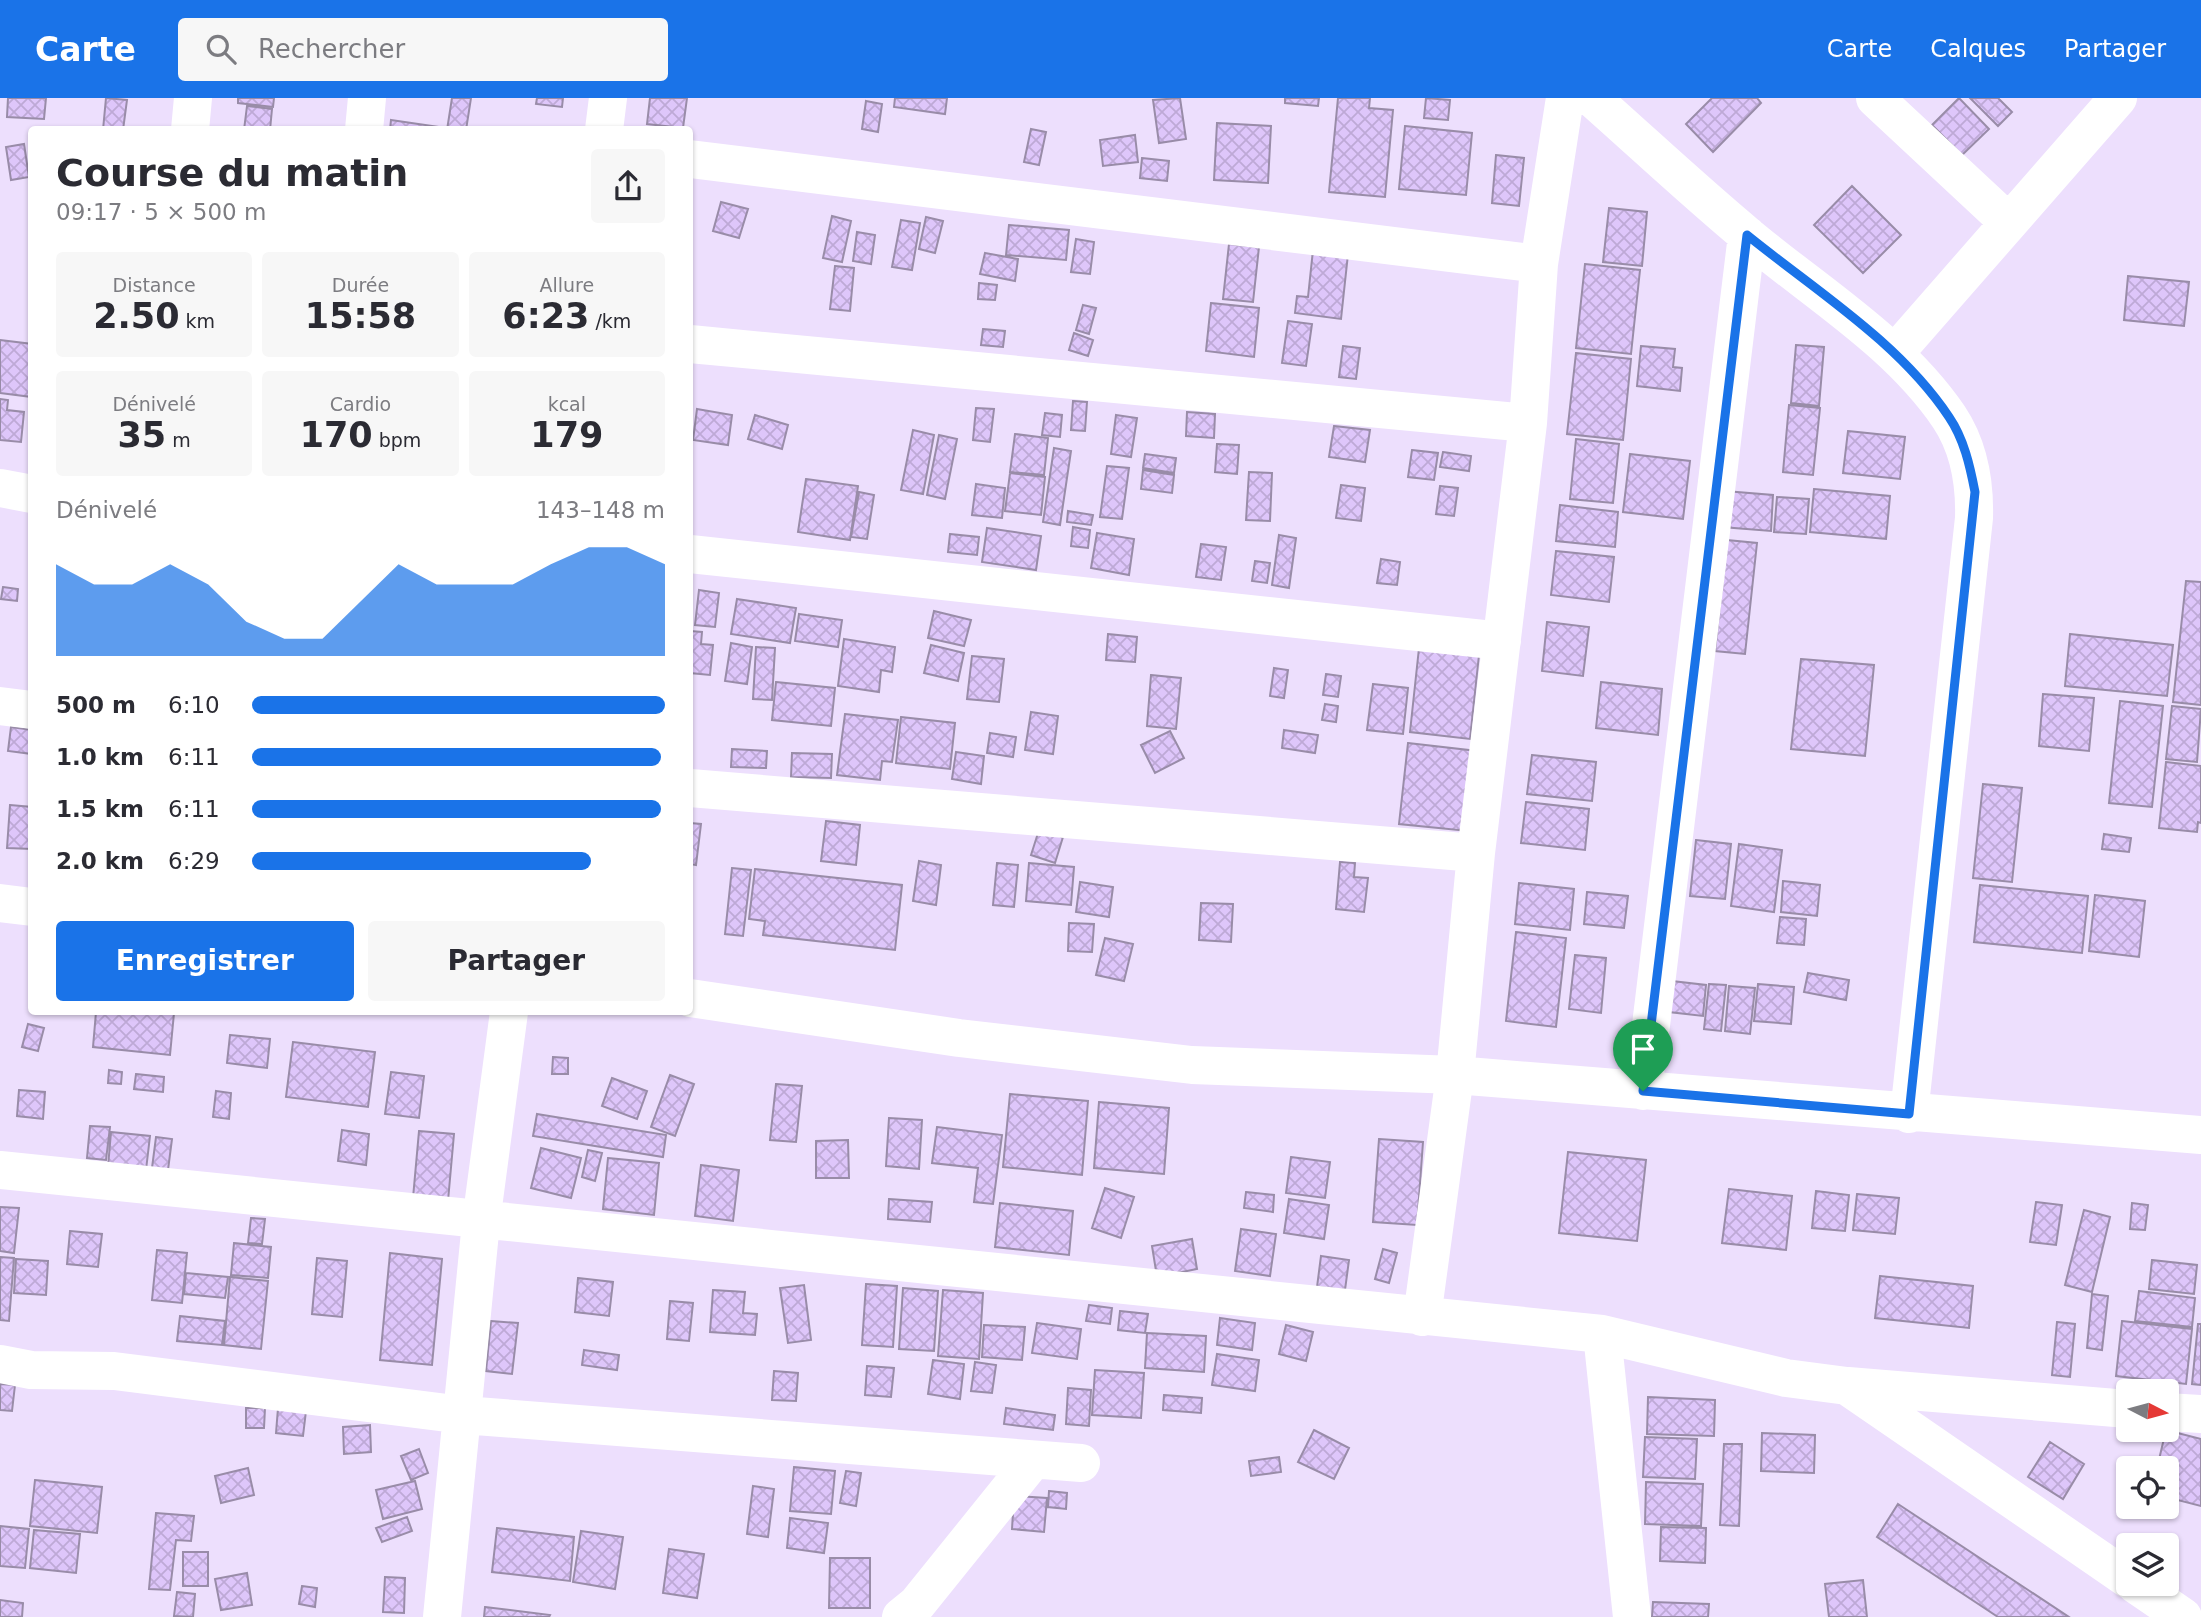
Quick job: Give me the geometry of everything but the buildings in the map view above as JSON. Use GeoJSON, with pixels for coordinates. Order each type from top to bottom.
{"type":"FeatureCollection","features":[{"type":"Feature","properties":{"kind":"street"},"geometry":{"type":"LineString","coordinates":[[190,126],[193,98]]}},
{"type":"Feature","properties":{"kind":"street"},"geometry":{"type":"LineString","coordinates":[[365,126],[368,98]]}},
{"type":"Feature","properties":{"kind":"street"},"geometry":{"type":"LineString","coordinates":[[604,126],[608,98]]}},
{"type":"Feature","properties":{"kind":"street"},"geometry":{"type":"LineString","coordinates":[[1422,1317],[1455,1075],[1476,853],[1528,423],[1539,264],[1565,98]]}},
{"type":"Feature","properties":{"kind":"street"},"geometry":{"type":"LineString","coordinates":[[1592,98],[1747,235],[1895,354],[1950,417],[1968,455],[1975,492],[1909,1114]]}},
{"type":"Feature","properties":{"kind":"street"},"geometry":{"type":"LineString","coordinates":[[1875,98],[2008,222]]}},
{"type":"Feature","properties":{"kind":"street"},"geometry":{"type":"LineString","coordinates":[[1895,354],[2118,98]]}},
{"type":"Feature","properties":{"kind":"street"},"geometry":{"type":"LineString","coordinates":[[693,159],[1539,264]]}},
{"type":"Feature","properties":{"kind":"street"},"geometry":{"type":"LineString","coordinates":[[1643,1091],[1747,235]]}},
{"type":"Feature","properties":{"kind":"street"},"geometry":{"type":"LineString","coordinates":[[693,344],[1528,423]]}},
{"type":"Feature","properties":{"kind":"street"},"geometry":{"type":"LineString","coordinates":[[0,488],[28,493]]}},
{"type":"Feature","properties":{"kind":"street"},"geometry":{"type":"LineString","coordinates":[[693,554],[1502,641]]}},
{"type":"Feature","properties":{"kind":"street"},"geometry":{"type":"LineString","coordinates":[[0,706],[28,710]]}},
{"type":"Feature","properties":{"kind":"street"},"geometry":{"type":"LineString","coordinates":[[693,788],[1476,853]]}},
{"type":"Feature","properties":{"kind":"street"},"geometry":{"type":"LineString","coordinates":[[0,903],[28,906]]}},
{"type":"Feature","properties":{"kind":"street"},"geometry":{"type":"LineString","coordinates":[[693,998],[959,1038],[1192,1065],[1455,1075],[1909,1114],[2201,1135]]}},
{"type":"Feature","properties":{"kind":"street"},"geometry":{"type":"LineString","coordinates":[[442,1617],[481,1222],[509,1015]]}},
{"type":"Feature","properties":{"kind":"street"},"geometry":{"type":"LineString","coordinates":[[0,1170],[481,1222],[1602,1334],[1786,1378],[1847,1386],[2116,1408]]}},
{"type":"Feature","properties":{"kind":"street"},"geometry":{"type":"LineString","coordinates":[[1602,1334],[1633,1617]]}},
{"type":"Feature","properties":{"kind":"street"},"geometry":{"type":"LineString","coordinates":[[0,1364],[31,1370],[114,1371],[463,1416],[1081,1463]]}},
{"type":"Feature","properties":{"kind":"street"},"geometry":{"type":"LineString","coordinates":[[1847,1386],[2116,1571]]}},
{"type":"Feature","properties":{"kind":"street"},"geometry":{"type":"LineString","coordinates":[[2179,1413],[2201,1414]]}},
{"type":"Feature","properties":{"kind":"street"},"geometry":{"type":"LineString","coordinates":[[901,1617],[917,1604],[1033,1460]]}},
{"type":"Feature","properties":{"kind":"street"},"geometry":{"type":"LineString","coordinates":[[2152,1596],[2183,1617]]}},
{"type":"Feature","properties":{"kind":"route"},"geometry":{"type":"LineString","coordinates":[[1747,235],[1895,354],[1950,417],[1968,455],[1975,492],[1909,1114],[1643,1091],[1747,235]]}}]}
